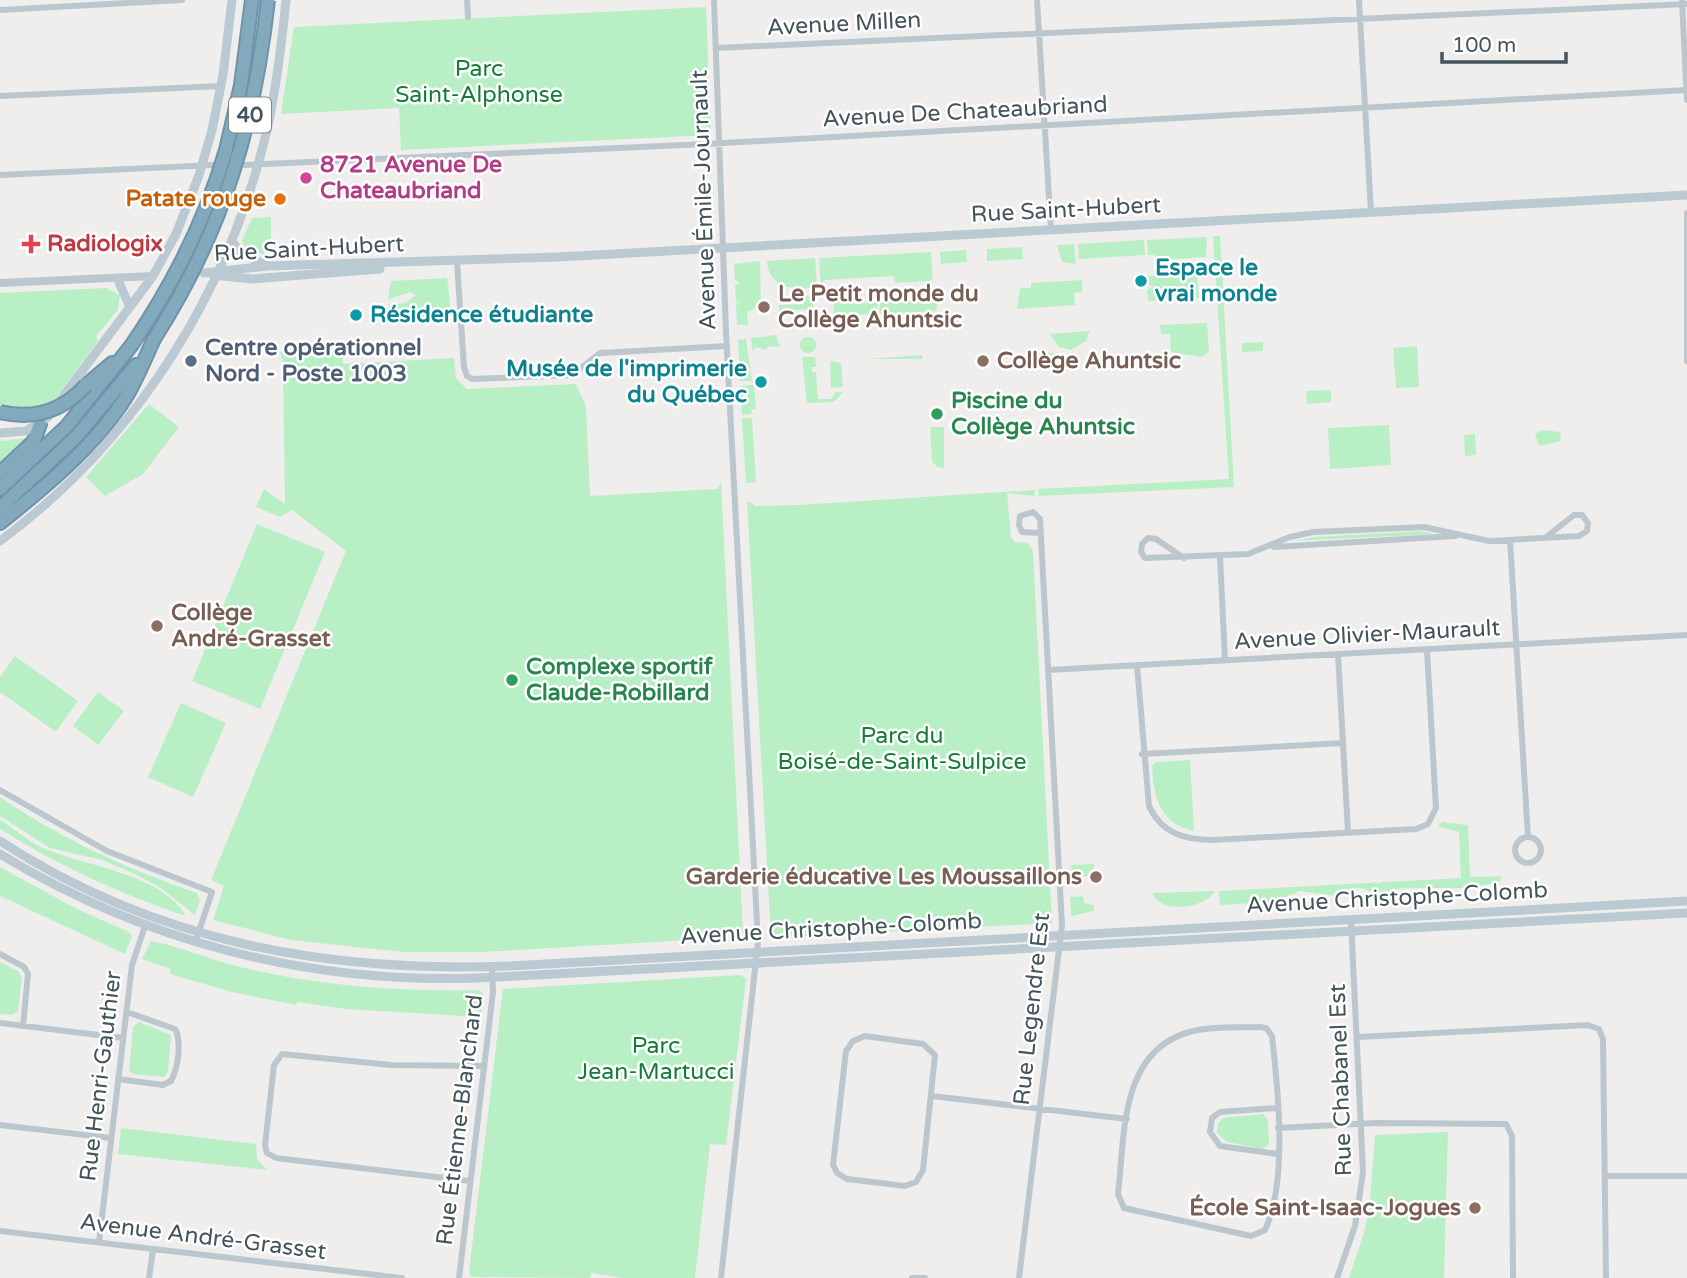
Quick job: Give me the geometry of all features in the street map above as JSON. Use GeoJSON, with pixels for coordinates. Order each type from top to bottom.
{"type":"FeatureCollection","features":[{"type":"Feature","properties":{"kind":"highway","name":"40"},"geometry":{"type":"LineString","coordinates":[[0,489],[66,426],[131,346],[176,274],[212,194],[239,99],[252,0]]}},
{"type":"Feature","properties":{"kind":"highway","name":"40"},"geometry":{"type":"LineString","coordinates":[[0,508],[83,429],[154,339],[203,254],[233,177],[256,86],[268,0]]}},
{"type":"Feature","properties":{"kind":"highway"},"geometry":{"type":"LineString","coordinates":[[0,523],[45,485],[115,411],[126,397],[154,339]]}},
{"type":"Feature","properties":{"kind":"highway"},"geometry":{"type":"LineString","coordinates":[[0,412],[40,414],[63,406],[131,346]]}},
{"type":"Feature","properties":{"kind":"highway"},"geometry":{"type":"LineString","coordinates":[[0,473],[34,441],[40,424]]}},
{"type":"Feature","properties":{"kind":"main road"},"geometry":{"type":"LineString","coordinates":[[0,433],[26,431],[40,424],[54,411],[153,276],[176,234],[202,165],[221,86],[232,0]]}},
{"type":"Feature","properties":{"kind":"main road"},"geometry":{"type":"LineString","coordinates":[[0,541],[67,484],[123,425],[176,350],[217,274],[257,164],[274,96],[286,0]]}},
{"type":"Feature","properties":{"kind":"main road","name":"Rue Saint-Hubert"},"geometry":{"type":"LineString","coordinates":[[217,274],[268,266],[453,262],[1687,195]]}},
{"type":"Feature","properties":{"kind":"main road"},"geometry":{"type":"LineString","coordinates":[[231,241],[242,253],[268,266]]}},
{"type":"Feature","properties":{"kind":"main road","name":"Rue Saint-Hubert"},"geometry":{"type":"LineString","coordinates":[[217,274],[275,278],[453,262]]}},
{"type":"Feature","properties":{"kind":"main road"},"geometry":{"type":"LineString","coordinates":[[153,276],[165,275]]}},
{"type":"Feature","properties":{"kind":"main road"},"geometry":{"type":"LineString","coordinates":[[117,278],[130,307]]}},
{"type":"Feature","properties":{"kind":"main road","name":"Avenue Christophe-Colomb"},"geometry":{"type":"LineString","coordinates":[[0,841],[147,921]]}},
{"type":"Feature","properties":{"kind":"main road","name":"Avenue Christophe-Colomb"},"geometry":{"type":"LineString","coordinates":[[0,854],[71,893],[260,960],[343,974],[423,979],[1687,913]]}},
{"type":"Feature","properties":{"kind":"main road","name":"Avenue Christophe-Colomb"},"geometry":{"type":"LineString","coordinates":[[197,938],[343,963],[422,968],[492,967],[1687,901]]}},
{"type":"Feature","properties":{"kind":"street"},"geometry":{"type":"LineString","coordinates":[[0,10],[182,0]]}},
{"type":"Feature","properties":{"kind":"street"},"geometry":{"type":"LineString","coordinates":[[467,0],[468,17]]}},
{"type":"Feature","properties":{"kind":"street","name":"Avenue Émile-Journault"},"geometry":{"type":"LineString","coordinates":[[714,0],[727,346],[758,952],[721,1278]]}},
{"type":"Feature","properties":{"kind":"street"},"geometry":{"type":"LineString","coordinates":[[1037,0],[1051,230]]}},
{"type":"Feature","properties":{"kind":"street"},"geometry":{"type":"LineString","coordinates":[[1359,0],[1371,212]]}},
{"type":"Feature","properties":{"kind":"street"},"geometry":{"type":"LineString","coordinates":[[1684,2],[1687,100]]}},
{"type":"Feature","properties":{"kind":"street","name":"Avenue Millen"},"geometry":{"type":"LineString","coordinates":[[716,48],[1684,2]]}},
{"type":"Feature","properties":{"kind":"street"},"geometry":{"type":"LineString","coordinates":[[0,96],[221,86]]}},
{"type":"Feature","properties":{"kind":"street","name":"Avenue De Chateaubriand"},"geometry":{"type":"LineString","coordinates":[[245,165],[720,143],[1687,90]]}},
{"type":"Feature","properties":{"kind":"street"},"geometry":{"type":"LineString","coordinates":[[0,175],[214,165]]}},
{"type":"Feature","properties":{"kind":"street"},"geometry":{"type":"LineString","coordinates":[[1687,213],[1687,361]]}},
{"type":"Feature","properties":{"kind":"street"},"geometry":{"type":"LineString","coordinates":[[453,262],[464,367],[467,376],[472,379],[574,375],[600,353],[727,346]]}},
{"type":"Feature","properties":{"kind":"street"},"geometry":{"type":"LineString","coordinates":[[0,283],[153,276]]}},
{"type":"Feature","properties":{"kind":"street"},"geometry":{"type":"LineString","coordinates":[[1184,558],[1154,538],[1148,538],[1142,544],[1141,554],[1147,559],[1184,558],[1248,554],[1290,537],[1313,532],[1418,526],[1438,528],[1456,536],[1481,541],[1545,538],[1581,535],[1587,531],[1588,523],[1582,515],[1574,515],[1545,538]]}},
{"type":"Feature","properties":{"kind":"street","name":"Rue Legendre Est"},"geometry":{"type":"LineString","coordinates":[[1019,1278],[1061,936],[1040,533]]}},
{"type":"Feature","properties":{"kind":"street"},"geometry":{"type":"LineString","coordinates":[[1268,548],[1456,536]]}},
{"type":"Feature","properties":{"kind":"street"},"geometry":{"type":"LineString","coordinates":[[1510,540],[1528,837]]}},
{"type":"Feature","properties":{"kind":"street"},"geometry":{"type":"LineString","coordinates":[[1220,556],[1224,660]]}},
{"type":"Feature","properties":{"kind":"street","name":"Avenue Olivier-Maurault"},"geometry":{"type":"LineString","coordinates":[[1048,670],[1687,635]]}},
{"type":"Feature","properties":{"kind":"street"},"geometry":{"type":"LineString","coordinates":[[1138,665],[1145,793],[1151,810],[1166,829],[1181,837],[1214,840],[1420,828],[1434,817],[1427,650]]}},
{"type":"Feature","properties":{"kind":"street"},"geometry":{"type":"LineString","coordinates":[[1338,654],[1348,832]]}},
{"type":"Feature","properties":{"kind":"street"},"geometry":{"type":"LineString","coordinates":[[1142,754],[1343,743]]}},
{"type":"Feature","properties":{"kind":"street"},"geometry":{"type":"LineString","coordinates":[[0,790],[107,851],[212,892],[197,938]]}},
{"type":"Feature","properties":{"kind":"street"},"geometry":{"type":"LineString","coordinates":[[1528,837],[1538,842],[1541,850],[1538,859],[1528,863],[1519,860],[1515,850],[1518,841],[1528,837]]}},
{"type":"Feature","properties":{"kind":"street","name":"Rue Chabanel Est"},"geometry":{"type":"LineString","coordinates":[[1337,1278],[1358,1210],[1363,1172],[1351,920]]}},
{"type":"Feature","properties":{"kind":"street","name":"Rue Henri-Gauthier"},"geometry":{"type":"LineString","coordinates":[[99,1242],[132,962],[147,921]]}},
{"type":"Feature","properties":{"kind":"street"},"geometry":{"type":"LineString","coordinates":[[0,954],[23,967],[28,974],[23,1026]]}},
{"type":"Feature","properties":{"kind":"street","name":"Rue Étienne-Blanchard"},"geometry":{"type":"LineString","coordinates":[[459,1278],[484,1066],[492,967]]}},
{"type":"Feature","properties":{"kind":"street"},"geometry":{"type":"LineString","coordinates":[[118,1079],[163,1085],[171,1081],[175,1071],[178,1038],[174,1029],[127,1012]]}},
{"type":"Feature","properties":{"kind":"street"},"geometry":{"type":"LineString","coordinates":[[0,1023],[123,1038]]}},
{"type":"Feature","properties":{"kind":"street"},"geometry":{"type":"LineString","coordinates":[[1358,1037],[1595,1026],[1603,1039],[1606,1278]]}},
{"type":"Feature","properties":{"kind":"street"},"geometry":{"type":"LineString","coordinates":[[1259,1027],[1270,1031],[1278,1154],[1272,1207],[1266,1227],[1259,1235],[1241,1234],[1130,1211],[1122,1206],[1118,1197],[1127,1119],[1133,1083],[1150,1056],[1175,1037],[1207,1029],[1259,1027]]}},
{"type":"Feature","properties":{"kind":"street"},"geometry":{"type":"LineString","coordinates":[[870,1037],[928,1046],[936,1060],[932,1096],[922,1173],[916,1182],[905,1186],[849,1180],[837,1173],[833,1159],[846,1054],[853,1041],[870,1037]]}},
{"type":"Feature","properties":{"kind":"street"},"geometry":{"type":"LineString","coordinates":[[470,1181],[273,1157],[267,1153],[265,1144],[274,1065],[282,1054],[391,1065],[484,1066]]}},
{"type":"Feature","properties":{"kind":"street"},"geometry":{"type":"LineString","coordinates":[[932,1096],[1127,1119]]}},
{"type":"Feature","properties":{"kind":"street"},"geometry":{"type":"LineString","coordinates":[[1276,1108],[1220,1112],[1212,1118],[1210,1132],[1220,1146],[1278,1154]]}},
{"type":"Feature","properties":{"kind":"street"},"geometry":{"type":"LineString","coordinates":[[1278,1128],[1499,1122],[1508,1125],[1512,1134],[1513,1278]]}},
{"type":"Feature","properties":{"kind":"street"},"geometry":{"type":"LineString","coordinates":[[0,1125],[111,1138]]}},
{"type":"Feature","properties":{"kind":"street"},"geometry":{"type":"LineString","coordinates":[[1605,1177],[1687,1176]]}},
{"type":"Feature","properties":{"kind":"street","name":"Avenue André-Grasset"},"geometry":{"type":"LineString","coordinates":[[0,1231],[402,1278]]}},
{"type":"Feature","properties":{"kind":"street"},"geometry":{"type":"LineString","coordinates":[[149,1278],[153,1249]]}},
{"type":"Feature","properties":{"kind":"street"},"geometry":{"type":"LineString","coordinates":[[912,1278],[925,1278]]}},
{"type":"Feature","properties":{"kind":"green space","name":"Parc Saint-Alphonse"},"geometry":{"type":"Polygon","coordinates":[[[706,7],[711,135],[401,150],[399,108],[281,114],[294,27],[706,7]]]}},
{"type":"Feature","properties":{"kind":"green space"},"geometry":{"type":"Polygon","coordinates":[[[271,217],[271,257],[244,248],[242,240],[252,218],[271,217]]]}},
{"type":"Feature","properties":{"kind":"green space"},"geometry":{"type":"Polygon","coordinates":[[[1213,236],[1220,236],[1234,487],[1039,496],[1038,489],[1229,479],[1213,236]]]}},
{"type":"Feature","properties":{"kind":"green space"},"geometry":{"type":"Polygon","coordinates":[[[1207,237],[1206,257],[1157,260],[1154,255],[1148,255],[1147,240],[1207,237]]]}},
{"type":"Feature","properties":{"kind":"green space"},"geometry":{"type":"Polygon","coordinates":[[[1144,240],[1145,255],[1079,259],[1078,244],[1144,240]]]}},
{"type":"Feature","properties":{"kind":"green space"},"geometry":{"type":"Polygon","coordinates":[[[1074,244],[1076,264],[1062,262],[1057,245],[1074,244]]]}},
{"type":"Feature","properties":{"kind":"green space"},"geometry":{"type":"Polygon","coordinates":[[[1022,247],[1023,259],[987,261],[987,249],[1022,247]]]}},
{"type":"Feature","properties":{"kind":"green space"},"geometry":{"type":"Polygon","coordinates":[[[966,250],[967,262],[941,264],[940,252],[966,250]]]}},
{"type":"Feature","properties":{"kind":"green space"},"geometry":{"type":"Polygon","coordinates":[[[931,252],[933,278],[930,281],[895,283],[894,276],[824,280],[821,287],[819,258],[931,252]]]}},
{"type":"Feature","properties":{"kind":"green space"},"geometry":{"type":"Polygon","coordinates":[[[815,258],[817,288],[792,288],[778,283],[772,278],[767,261],[815,258]]]}},
{"type":"Feature","properties":{"kind":"green space"},"geometry":{"type":"Polygon","coordinates":[[[760,261],[761,305],[747,312],[748,325],[737,325],[736,304],[741,300],[736,302],[735,286],[740,282],[735,280],[734,264],[760,261]]]}},
{"type":"Feature","properties":{"kind":"green space"},"geometry":{"type":"Polygon","coordinates":[[[1197,274],[1199,298],[1148,301],[1147,290],[1154,286],[1149,285],[1148,276],[1197,274]]]}},
{"type":"Feature","properties":{"kind":"green space"},"geometry":{"type":"Polygon","coordinates":[[[447,278],[451,311],[406,320],[388,312],[389,305],[405,303],[416,295],[410,292],[388,300],[391,281],[447,278]]]}},
{"type":"Feature","properties":{"kind":"green space"},"geometry":{"type":"Polygon","coordinates":[[[1082,280],[1082,292],[1074,293],[1075,305],[1017,309],[1020,288],[1031,288],[1031,283],[1082,280]]]}},
{"type":"Feature","properties":{"kind":"green space"},"geometry":{"type":"Polygon","coordinates":[[[106,288],[120,295],[118,310],[96,336],[98,341],[50,406],[34,410],[0,407],[0,293],[106,288]]]}},
{"type":"Feature","properties":{"kind":"green space"},"geometry":{"type":"Polygon","coordinates":[[[936,288],[937,311],[879,314],[880,302],[928,299],[928,290],[936,288]]]}},
{"type":"Feature","properties":{"kind":"green space"},"geometry":{"type":"Polygon","coordinates":[[[833,294],[850,304],[878,302],[877,314],[834,316],[833,297],[836,297],[833,294]]]}},
{"type":"Feature","properties":{"kind":"green space"},"geometry":{"type":"Polygon","coordinates":[[[814,295],[813,309],[779,311],[779,305],[804,304],[804,296],[814,295]]]}},
{"type":"Feature","properties":{"kind":"green space"},"geometry":{"type":"Polygon","coordinates":[[[1207,323],[1209,352],[1202,357],[1171,352],[1170,334],[1161,334],[1160,325],[1207,323]]]}},
{"type":"Feature","properties":{"kind":"green space"},"geometry":{"type":"Polygon","coordinates":[[[1090,331],[1086,341],[1071,350],[1059,347],[1050,334],[1090,331]]]}},
{"type":"Feature","properties":{"kind":"green space"},"geometry":{"type":"Polygon","coordinates":[[[776,335],[780,346],[767,347],[766,350],[756,347],[753,352],[751,338],[776,335]]]}},
{"type":"Feature","properties":{"kind":"green space"},"geometry":{"type":"Polygon","coordinates":[[[808,337],[816,345],[808,353],[800,345],[808,337]]]}},
{"type":"Feature","properties":{"kind":"green space"},"geometry":{"type":"Polygon","coordinates":[[[746,339],[752,381],[740,381],[738,340],[746,339]]]}},
{"type":"Feature","properties":{"kind":"green space"},"geometry":{"type":"Polygon","coordinates":[[[1263,342],[1263,351],[1242,352],[1242,343],[1263,342]]]}},
{"type":"Feature","properties":{"kind":"green space"},"geometry":{"type":"Polygon","coordinates":[[[1417,346],[1419,387],[1396,388],[1393,348],[1417,346]]]}},
{"type":"Feature","properties":{"kind":"green space","name":"Complexe sportif Claude-Robillard"},"geometry":{"type":"Polygon","coordinates":[[[342,348],[343,364],[454,358],[456,378],[467,389],[576,384],[586,407],[590,496],[717,489],[721,482],[743,934],[727,933],[725,938],[482,952],[403,952],[291,940],[213,920],[224,886],[211,880],[346,551],[292,510],[280,517],[256,507],[264,489],[285,504],[283,363],[280,352],[342,348]]]}},
{"type":"Feature","properties":{"kind":"green space"},"geometry":{"type":"Polygon","coordinates":[[[1040,352],[1054,353],[1063,360],[1026,370],[1032,357],[1040,352]]]}},
{"type":"Feature","properties":{"kind":"green space"},"geometry":{"type":"Polygon","coordinates":[[[922,355],[922,359],[867,359],[922,355]]]}},
{"type":"Feature","properties":{"kind":"green space"},"geometry":{"type":"Polygon","coordinates":[[[802,357],[815,357],[816,367],[812,367],[812,372],[816,372],[818,399],[832,399],[835,392],[843,392],[834,402],[807,403],[802,357]]]}},
{"type":"Feature","properties":{"kind":"green space"},"geometry":{"type":"Polygon","coordinates":[[[830,361],[841,363],[843,387],[831,388],[830,361]]]}},
{"type":"Feature","properties":{"kind":"green space"},"geometry":{"type":"Polygon","coordinates":[[[754,385],[756,409],[751,409],[752,414],[742,415],[741,386],[754,385]]]}},
{"type":"Feature","properties":{"kind":"green space"},"geometry":{"type":"Polygon","coordinates":[[[1331,390],[1331,402],[1307,404],[1306,391],[1331,390]]]}},
{"type":"Feature","properties":{"kind":"green space"},"geometry":{"type":"Polygon","coordinates":[[[149,404],[179,427],[143,474],[105,496],[86,477],[149,404]]]}},
{"type":"Feature","properties":{"kind":"green space"},"geometry":{"type":"Polygon","coordinates":[[[742,418],[752,418],[756,482],[746,483],[742,418]]]}},
{"type":"Feature","properties":{"kind":"green space"},"geometry":{"type":"Polygon","coordinates":[[[1389,425],[1391,465],[1330,469],[1328,428],[1389,425]]]}},
{"type":"Feature","properties":{"kind":"green space"},"geometry":{"type":"Polygon","coordinates":[[[930,427],[944,427],[944,468],[937,467],[932,461],[930,427]]]}},
{"type":"Feature","properties":{"kind":"green space"},"geometry":{"type":"Polygon","coordinates":[[[1543,430],[1560,432],[1561,441],[1539,446],[1535,434],[1543,430]]]}},
{"type":"Feature","properties":{"kind":"green space"},"geometry":{"type":"Polygon","coordinates":[[[1475,434],[1476,455],[1465,456],[1464,435],[1475,434]]]}},
{"type":"Feature","properties":{"kind":"green space"},"geometry":{"type":"Polygon","coordinates":[[[29,438],[0,466],[0,441],[29,438]]]}},
{"type":"Feature","properties":{"kind":"green space","name":"Parc du Boisé-de-Saint-Sulpice"},"geometry":{"type":"Polygon","coordinates":[[[1035,490],[1035,496],[1007,493],[1011,537],[1015,542],[1028,543],[1033,551],[1052,923],[771,938],[747,501],[756,506],[799,505],[1035,490]]]}},
{"type":"Feature","properties":{"kind":"green space"},"geometry":{"type":"Polygon","coordinates":[[[257,524],[325,552],[260,709],[192,681],[257,524]]]}},
{"type":"Feature","properties":{"kind":"green space"},"geometry":{"type":"Polygon","coordinates":[[[1421,531],[1436,534],[1294,541],[1314,537],[1421,531]]]}},
{"type":"Feature","properties":{"kind":"green space"},"geometry":{"type":"Polygon","coordinates":[[[15,656],[78,701],[56,732],[0,692],[0,677],[15,656]]]}},
{"type":"Feature","properties":{"kind":"green space"},"geometry":{"type":"Polygon","coordinates":[[[98,692],[124,711],[98,745],[73,726],[98,692]]]}},
{"type":"Feature","properties":{"kind":"green space"},"geometry":{"type":"Polygon","coordinates":[[[181,703],[226,723],[193,797],[148,777],[181,703]]]}},
{"type":"Feature","properties":{"kind":"green space"},"geometry":{"type":"Polygon","coordinates":[[[1190,760],[1194,831],[1173,822],[1161,808],[1154,789],[1152,766],[1156,762],[1190,760]]]}},
{"type":"Feature","properties":{"kind":"green space"},"geometry":{"type":"Polygon","coordinates":[[[0,797],[95,852],[197,893],[200,901],[195,915],[161,888],[137,875],[102,860],[50,848],[0,816],[0,797]]]}},
{"type":"Feature","properties":{"kind":"green space"},"geometry":{"type":"Polygon","coordinates":[[[0,820],[40,846],[122,873],[160,890],[175,902],[186,916],[69,868],[0,829],[0,820]]]}},
{"type":"Feature","properties":{"kind":"green space"},"geometry":{"type":"Polygon","coordinates":[[[1442,822],[1468,825],[1470,877],[1502,876],[1498,883],[1465,888],[1403,888],[1377,894],[1361,888],[1350,889],[1336,896],[1300,891],[1272,902],[1220,905],[1219,891],[1461,878],[1459,832],[1438,826],[1442,822]]]}},
{"type":"Feature","properties":{"kind":"green space"},"geometry":{"type":"Polygon","coordinates":[[[1094,864],[1094,876],[1072,877],[1071,865],[1094,864]]]}},
{"type":"Feature","properties":{"kind":"green space"},"geometry":{"type":"Polygon","coordinates":[[[0,867],[75,908],[129,932],[132,936],[125,954],[0,896],[0,867]]]}},
{"type":"Feature","properties":{"kind":"green space"},"geometry":{"type":"Polygon","coordinates":[[[1214,891],[1203,901],[1185,907],[1165,905],[1152,893],[1214,891]]]}},
{"type":"Feature","properties":{"kind":"green space"},"geometry":{"type":"Polygon","coordinates":[[[1083,896],[1084,903],[1094,905],[1094,911],[1071,916],[1070,897],[1083,896]]]}},
{"type":"Feature","properties":{"kind":"green space"},"geometry":{"type":"Polygon","coordinates":[[[151,941],[232,965],[303,979],[390,989],[479,990],[483,993],[481,1017],[346,1009],[297,1002],[296,1005],[232,992],[170,974],[171,969],[142,959],[151,941]]]}},
{"type":"Feature","properties":{"kind":"green space"},"geometry":{"type":"Polygon","coordinates":[[[0,962],[18,971],[22,977],[18,1011],[12,1015],[0,1014],[0,962]]]}},
{"type":"Feature","properties":{"kind":"green space","name":"Parc Jean-Martucci"},"geometry":{"type":"Polygon","coordinates":[[[740,975],[746,979],[726,1145],[710,1144],[695,1278],[623,1278],[591,1273],[590,1278],[471,1277],[469,1272],[503,989],[740,975]]]}},
{"type":"Feature","properties":{"kind":"green space"},"geometry":{"type":"Polygon","coordinates":[[[139,1022],[171,1035],[168,1072],[164,1077],[133,1074],[129,1070],[133,1027],[139,1022]]]}},
{"type":"Feature","properties":{"kind":"green space"},"geometry":{"type":"Polygon","coordinates":[[[1263,1114],[1268,1120],[1269,1144],[1263,1149],[1227,1142],[1217,1133],[1218,1123],[1223,1118],[1263,1114]]]}},
{"type":"Feature","properties":{"kind":"green space"},"geometry":{"type":"Polygon","coordinates":[[[121,1128],[256,1144],[257,1159],[267,1170],[118,1154],[121,1128]]]}},
{"type":"Feature","properties":{"kind":"green space"},"geometry":{"type":"Polygon","coordinates":[[[1448,1132],[1444,1278],[1349,1278],[1364,1233],[1370,1202],[1375,1135],[1448,1132]]]}},
{"type":"Feature","properties":{"kind":"place","name":"8721 Avenue De Chateaubriand"},"geometry":{"type":"Point","coordinates":[306,178]}},
{"type":"Feature","properties":{"kind":"place","name":"Patate rouge"},"geometry":{"type":"Point","coordinates":[280,199]}},
{"type":"Feature","properties":{"kind":"place","name":"Radiologix"},"geometry":{"type":"Point","coordinates":[31,244]}},
{"type":"Feature","properties":{"kind":"place","name":"Espace le vrai monde"},"geometry":{"type":"Point","coordinates":[1141,281]}},
{"type":"Feature","properties":{"kind":"place","name":"Le Petit monde du Collège Ahuntsic"},"geometry":{"type":"Point","coordinates":[764,307]}},
{"type":"Feature","properties":{"kind":"place","name":"Résidence étudiante"},"geometry":{"type":"Point","coordinates":[356,315]}},
{"type":"Feature","properties":{"kind":"place","name":"Centre opérationnel Nord - Poste 1003"},"geometry":{"type":"Point","coordinates":[191,361]}},
{"type":"Feature","properties":{"kind":"place","name":"Collège Ahuntsic"},"geometry":{"type":"Point","coordinates":[983,361]}},
{"type":"Feature","properties":{"kind":"place","name":"Musée de l'imprimerie du Québec"},"geometry":{"type":"Point","coordinates":[761,382]}},
{"type":"Feature","properties":{"kind":"place","name":"Piscine du Collège Ahuntsic"},"geometry":{"type":"Point","coordinates":[937,414]}},
{"type":"Feature","properties":{"kind":"place","name":"Collège André-Grasset"},"geometry":{"type":"Point","coordinates":[157,626]}},
{"type":"Feature","properties":{"kind":"place","name":"Complexe sportif Claude-Robillard"},"geometry":{"type":"Point","coordinates":[512,680]}},
{"type":"Feature","properties":{"kind":"place","name":"Garderie éducative Les Moussaillons"},"geometry":{"type":"Point","coordinates":[1096,877]}},
{"type":"Feature","properties":{"kind":"place","name":"École Saint-Isaac-Jogues"},"geometry":{"type":"Point","coordinates":[1475,1208]}}]}
